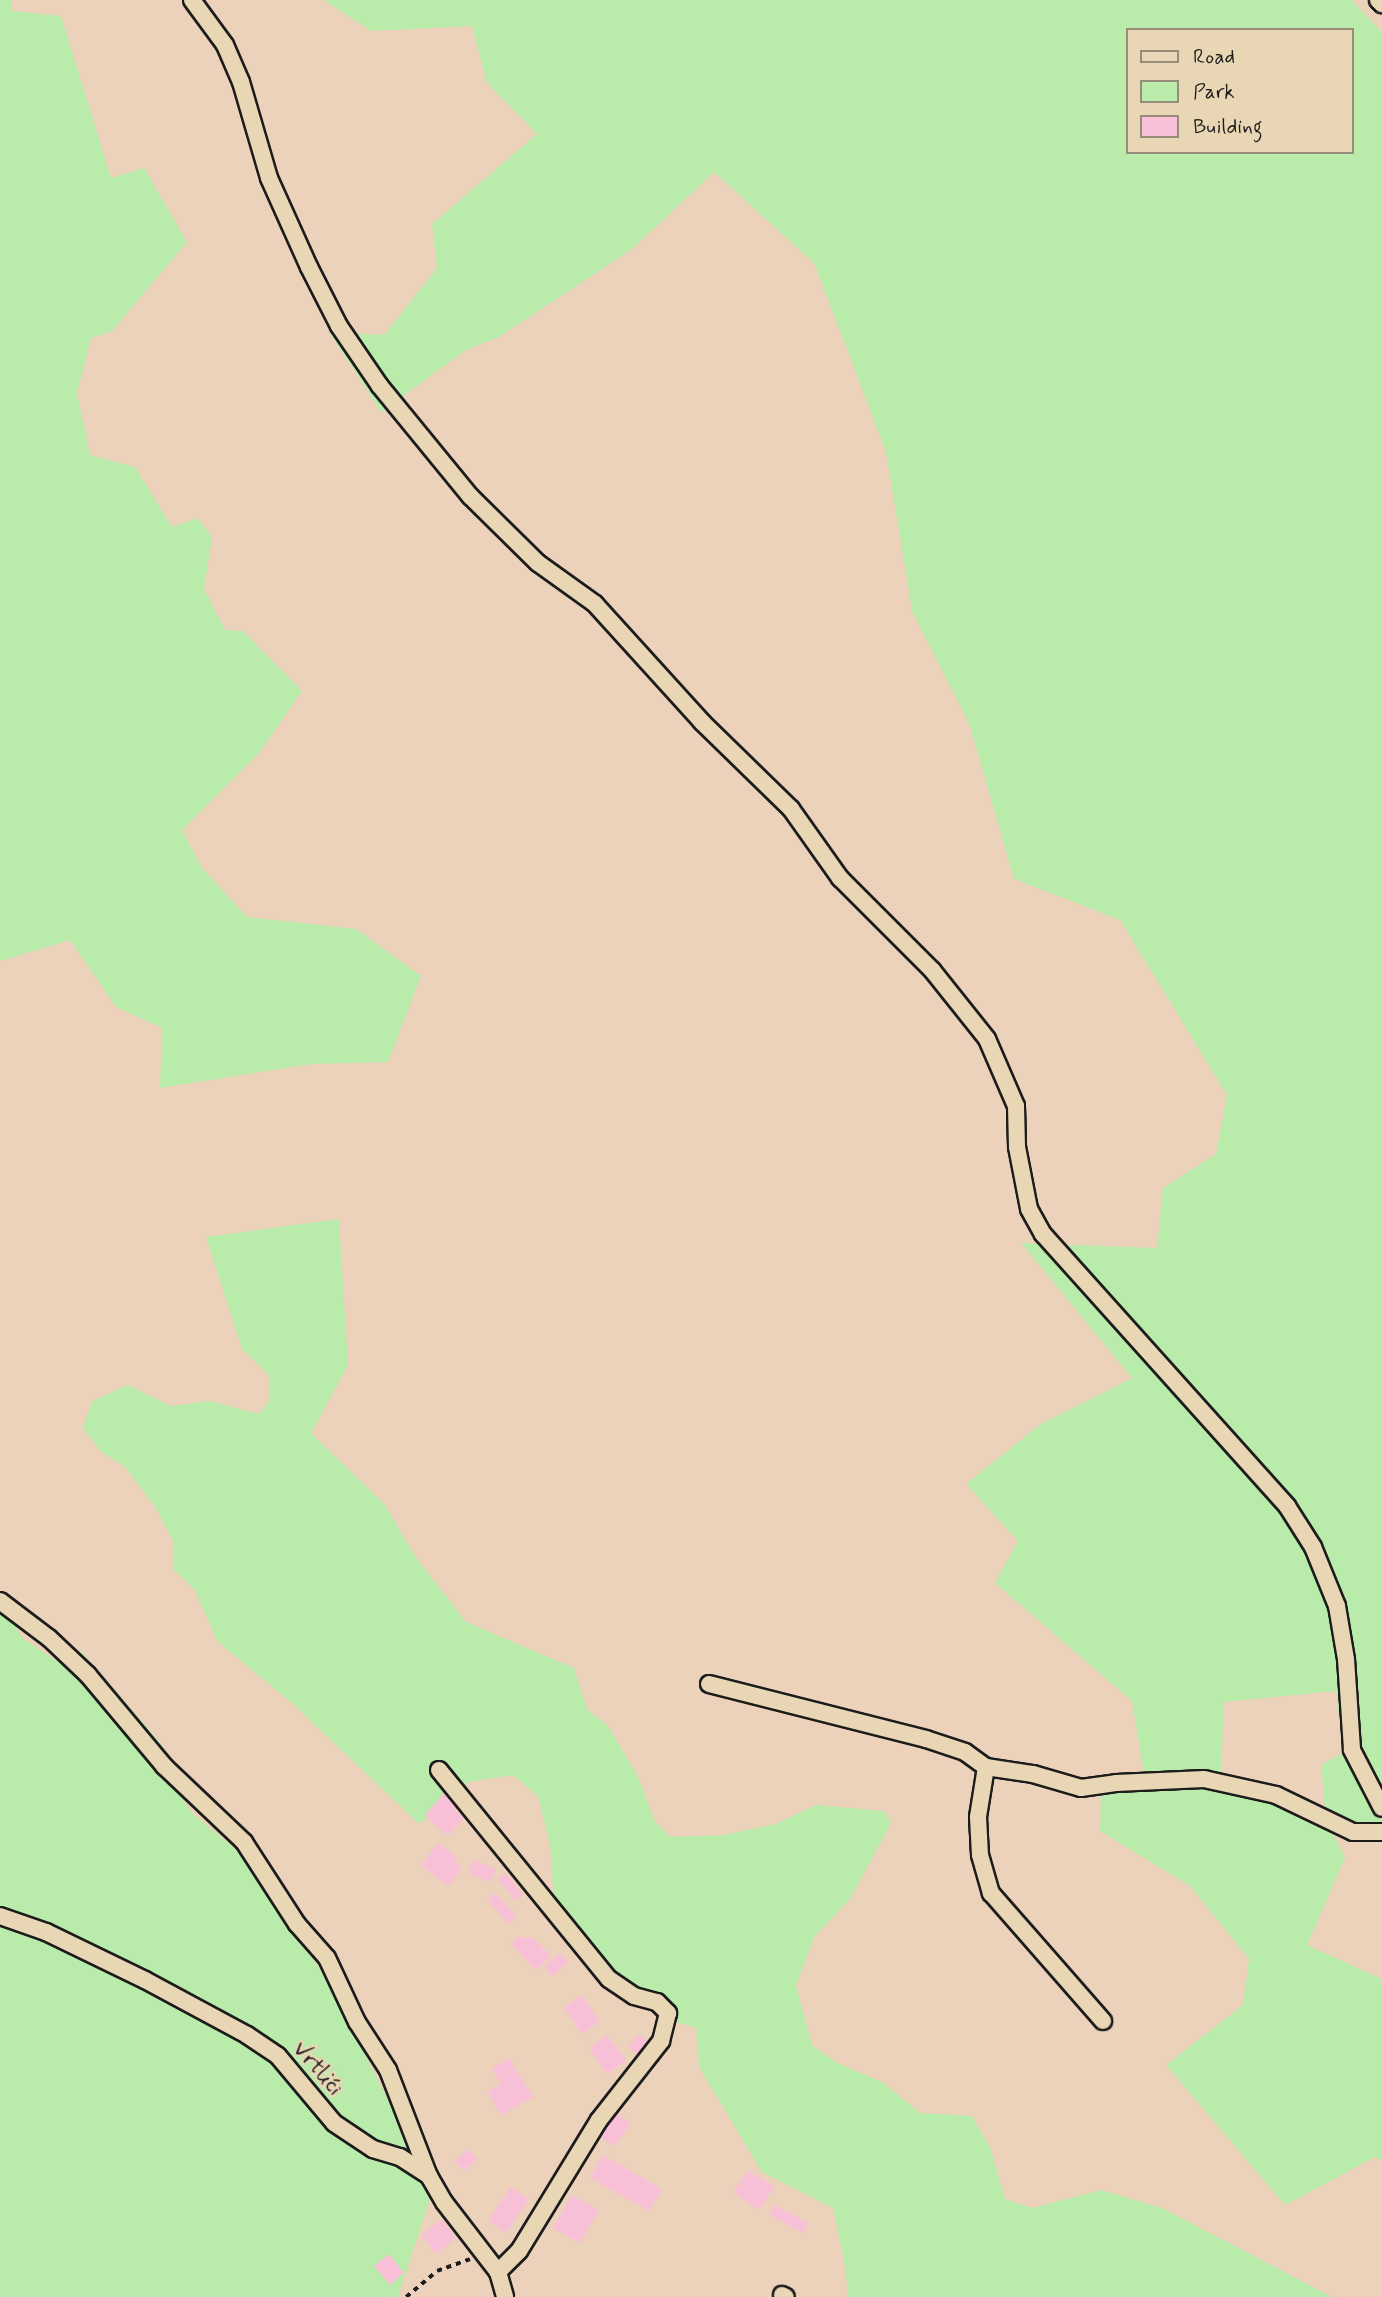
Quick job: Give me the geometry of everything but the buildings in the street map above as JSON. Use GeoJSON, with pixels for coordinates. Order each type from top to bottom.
{"type":"FeatureCollection","features":[{"type":"Feature","properties":{"kind":"street"},"geometry":{"type":"LineString","coordinates":[[192,0],[225,45],[241,82],[269,178],[310,267],[339,326],[380,386],[470,496],[538,562],[594,604],[702,722],[791,808],[839,878],[932,970],[987,1039],[1016,1106],[1017,1147],[1024,1185],[1030,1209],[1043,1234],[1287,1506],[1314,1547],[1337,1606],[1346,1659],[1352,1750],[1382,1808]]}},
{"type":"Feature","properties":{"kind":"street"},"geometry":{"type":"LineString","coordinates":[[1378,0],[1382,4]]}},
{"type":"Feature","properties":{"kind":"street"},"geometry":{"type":"LineString","coordinates":[[0,1601],[49,1638],[88,1675],[164,1766],[208,1811],[244,1842],[298,1924],[327,1958],[357,2022],[388,2070],[429,2176]]}},
{"type":"Feature","properties":{"kind":"street"},"geometry":{"type":"LineString","coordinates":[[709,1684],[926,1739],[965,1752],[986,1767],[1033,1774],[1081,1788],[1116,1783],[1204,1779],[1276,1796],[1353,1832],[1382,1832]]}},
{"type":"Feature","properties":{"kind":"street"},"geometry":{"type":"LineString","coordinates":[[986,1767],[978,1817],[980,1855],[991,1893],[1103,2021]]}},
{"type":"Feature","properties":{"kind":"street"},"geometry":{"type":"LineString","coordinates":[[439,1770],[609,1979],[634,1996],[657,2002],[668,2013],[662,2041],[599,2120],[519,2251],[498,2272]]}},
{"type":"Feature","properties":{"kind":"street","name":"Vrtlići"},"geometry":{"type":"LineString","coordinates":[[0,1916],[46,1932],[247,2035],[278,2056],[334,2123],[373,2149],[400,2157],[429,2176],[444,2202],[498,2272],[505,2297]]}},
{"type":"Feature","properties":{"kind":"path"},"geometry":{"type":"LineString","coordinates":[[405,2297],[437,2271],[485,2254]]}},
{"type":"Feature","properties":{"kind":"green space"},"geometry":{"type":"Polygon","coordinates":[[[0,0],[11,0],[11,11],[61,16],[111,178],[144,168],[187,242],[112,331],[91,338],[77,393],[90,455],[135,467],[172,527],[198,518],[212,537],[204,589],[225,630],[243,631],[302,691],[259,753],[182,830],[202,868],[247,917],[356,929],[421,976],[388,1062],[311,1064],[160,1088],[162,1028],[116,1007],[70,940],[0,961],[0,0]]]}},
{"type":"Feature","properties":{"kind":"green space"},"geometry":{"type":"Polygon","coordinates":[[[324,0],[1351,0],[1382,32],[1382,1840],[1360,1837],[1327,1821],[1345,1858],[1307,1945],[1382,1979],[1382,2161],[1375,2157],[1285,2205],[1166,2065],[1243,2005],[1249,1959],[1190,1886],[1100,1831],[1101,1791],[1144,1775],[1132,1701],[995,1583],[1018,1541],[966,1484],[1041,1424],[1132,1378],[1021,1243],[1157,1248],[1163,1188],[1216,1154],[1227,1095],[1120,920],[1014,879],[969,723],[912,611],[886,452],[814,263],[714,172],[632,249],[499,337],[466,350],[381,412],[329,332],[384,335],[437,268],[432,224],[537,134],[487,83],[472,26],[371,31],[324,0]],[[1336,1691],[1224,1702],[1220,1788],[1256,1795],[1326,1819],[1321,1765],[1343,1753],[1336,1691]]]}},
{"type":"Feature","properties":{"kind":"green space"},"geometry":{"type":"Polygon","coordinates":[[[339,1219],[348,1365],[311,1433],[384,1504],[417,1559],[466,1622],[574,1668],[587,1709],[608,1726],[639,1779],[655,1822],[670,1837],[723,1835],[776,1824],[816,1805],[884,1811],[891,1823],[850,1899],[814,1937],[796,1986],[812,2045],[837,2063],[882,2082],[920,2113],[972,2116],[991,2150],[1005,2199],[1032,2208],[1101,2190],[1162,2208],[1332,2297],[848,2297],[845,2265],[833,2208],[762,2172],[699,2067],[696,2027],[665,2020],[627,1998],[554,1899],[550,1845],[538,1796],[513,1775],[468,1782],[419,1824],[294,1705],[217,1641],[195,1590],[174,1570],[174,1542],[154,1505],[124,1466],[100,1451],[83,1428],[92,1401],[128,1385],[171,1406],[210,1401],[259,1414],[270,1400],[270,1376],[242,1349],[206,1237],[339,1219]]]}},
{"type":"Feature","properties":{"kind":"green space"},"geometry":{"type":"Polygon","coordinates":[[[0,1599],[22,1638],[60,1663],[81,1651],[164,1747],[171,1783],[194,1815],[246,1858],[327,1980],[433,2189],[398,2297],[0,2297],[0,1599]]]}}]}
